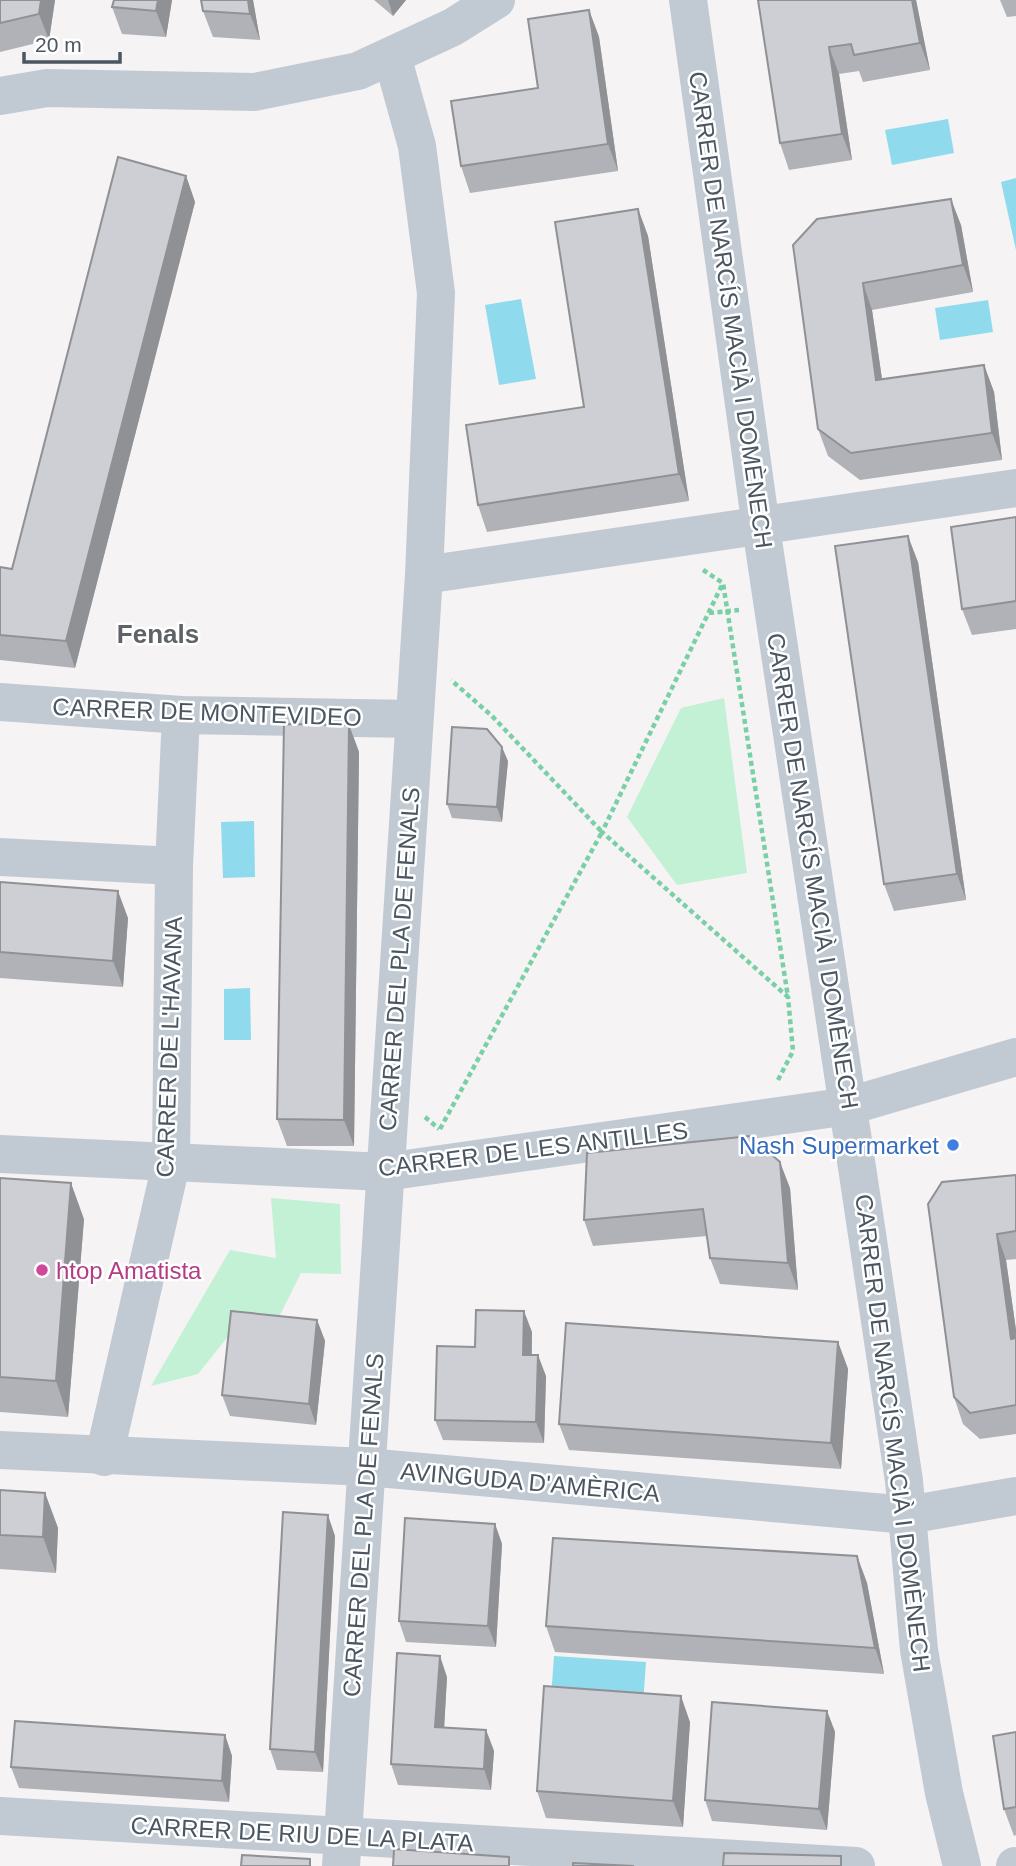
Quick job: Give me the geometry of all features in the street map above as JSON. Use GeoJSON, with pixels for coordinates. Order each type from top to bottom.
{"type":"FeatureCollection","features":[{"type":"Feature","properties":{"kind":"street"},"geometry":{"type":"LineString","coordinates":[[0,96],[47,88],[255,92],[358,71],[453,27],[496,0]]}},
{"type":"Feature","properties":{"kind":"street","name":"CARRER DE NARCÍS MACIÀ I DOMÈNECH"},"geometry":{"type":"LineString","coordinates":[[688,0],[761,527],[908,1514],[919,1650],[944,1793],[962,1866]]}},
{"type":"Feature","properties":{"kind":"street","name":"CARRER DEL PLA DE FENALS"},"geometry":{"type":"LineString","coordinates":[[342,1851],[424,575],[436,293],[417,146],[392,56]]}},
{"type":"Feature","properties":{"kind":"street"},"geometry":{"type":"LineString","coordinates":[[424,575],[1016,488]]}},
{"type":"Feature","properties":{"kind":"street","name":"CARRER DE MONTEVIDEO"},"geometry":{"type":"LineString","coordinates":[[0,702],[181,715],[414,719]]}},
{"type":"Feature","properties":{"kind":"street","name":"CARRER DE L'HAVANA"},"geometry":{"type":"LineString","coordinates":[[104,1457],[171,1164],[174,866],[181,715]]}},
{"type":"Feature","properties":{"kind":"street"},"geometry":{"type":"LineString","coordinates":[[0,857],[174,866]]}},
{"type":"Feature","properties":{"kind":"street","name":"CARRER DE LES ANTILLES"},"geometry":{"type":"LineString","coordinates":[[0,1154],[386,1172],[849,1106],[1016,1057]]}},
{"type":"Feature","properties":{"kind":"street","name":"AVINGUDA D'AMÈRICA"},"geometry":{"type":"LineString","coordinates":[[0,1450],[104,1457],[366,1467],[908,1514],[1016,1496]]}},
{"type":"Feature","properties":{"kind":"street","name":"CARRER DE RIU DE LA PLATA"},"geometry":{"type":"LineString","coordinates":[[0,1816],[342,1851],[856,1866]]}},
{"type":"Feature","properties":{"kind":"path"},"geometry":{"type":"LineString","coordinates":[[702,569],[723,583],[788,997],[793,1051],[773,1089]]}},
{"type":"Feature","properties":{"kind":"path"},"geometry":{"type":"LineString","coordinates":[[439,1130],[601,832],[723,583]]}},
{"type":"Feature","properties":{"kind":"path"},"geometry":{"type":"LineString","coordinates":[[448,690],[448,677],[492,716],[601,832],[788,997]]}},
{"type":"Feature","properties":{"kind":"path"},"geometry":{"type":"LineString","coordinates":[[426,1108],[425,1118],[450,1139]]}},
{"type":"Feature","properties":{"kind":"green space"},"geometry":{"type":"Polygon","coordinates":[[[724,698],[747,873],[677,885],[627,817],[681,708],[724,698]]]}},
{"type":"Feature","properties":{"kind":"green space"},"geometry":{"type":"Polygon","coordinates":[[[271,1198],[340,1204],[341,1274],[301,1273],[277,1321],[234,1329],[198,1374],[151,1386],[230,1250],[276,1258],[271,1198]]]}},
{"type":"Feature","properties":{"kind":"water"},"geometry":{"type":"Polygon","coordinates":[[[948,119],[954,153],[892,165],[885,130],[948,119]]]}},
{"type":"Feature","properties":{"kind":"water"},"geometry":{"type":"Polygon","coordinates":[[[1016,178],[1016,250],[1001,182],[1016,178]]]}},
{"type":"Feature","properties":{"kind":"water"},"geometry":{"type":"Polygon","coordinates":[[[521,299],[536,379],[499,385],[485,305],[521,299]]]}},
{"type":"Feature","properties":{"kind":"water"},"geometry":{"type":"Polygon","coordinates":[[[988,300],[993,332],[940,340],[935,308],[988,300]]]}},
{"type":"Feature","properties":{"kind":"water"},"geometry":{"type":"Polygon","coordinates":[[[254,821],[255,877],[223,878],[221,822],[254,821]]]}},
{"type":"Feature","properties":{"kind":"water"},"geometry":{"type":"Polygon","coordinates":[[[250,988],[251,1040],[224,1040],[224,989],[250,988]]]}},
{"type":"Feature","properties":{"kind":"water"},"geometry":{"type":"Polygon","coordinates":[[[554,1656],[646,1662],[643,1704],[551,1698],[554,1656]]]}},
{"type":"Feature","properties":{"kind":"building"},"geometry":{"type":"Polygon","coordinates":[[[0,0],[41,0],[39,14],[0,23],[0,0]]]}},
{"type":"Feature","properties":{"kind":"building"},"geometry":{"type":"Polygon","coordinates":[[[114,0],[158,0],[156,11],[112,7],[114,0]]]}},
{"type":"Feature","properties":{"kind":"building"},"geometry":{"type":"Polygon","coordinates":[[[201,0],[248,0],[250,14],[203,11],[201,0]]]}},
{"type":"Feature","properties":{"kind":"building"},"geometry":{"type":"Polygon","coordinates":[[[758,0],[912,0],[920,43],[854,55],[851,44],[829,47],[842,134],[780,143],[758,0]]]}},
{"type":"Feature","properties":{"kind":"building"},"geometry":{"type":"Polygon","coordinates":[[[589,10],[608,144],[461,166],[451,101],[538,88],[528,19],[589,10]]]}},
{"type":"Feature","properties":{"kind":"building"},"geometry":{"type":"Polygon","coordinates":[[[118,157],[186,176],[66,641],[0,635],[0,567],[12,569],[118,157]]]}},
{"type":"Feature","properties":{"kind":"building"},"geometry":{"type":"Polygon","coordinates":[[[951,199],[963,265],[863,283],[876,380],[984,365],[992,433],[851,453],[818,429],[793,245],[817,219],[951,199]]]}},
{"type":"Feature","properties":{"kind":"building"},"geometry":{"type":"Polygon","coordinates":[[[638,209],[679,474],[478,505],[466,425],[584,407],[555,222],[638,209]]]}},
{"type":"Feature","properties":{"kind":"building"},"geometry":{"type":"Polygon","coordinates":[[[1016,517],[1016,601],[962,609],[951,527],[1016,517]]]}},
{"type":"Feature","properties":{"kind":"building"},"geometry":{"type":"Polygon","coordinates":[[[908,536],[957,874],[884,884],[835,546],[908,536]]]}},
{"type":"Feature","properties":{"kind":"building"},"geometry":{"type":"Polygon","coordinates":[[[284,724],[349,725],[344,1120],[277,1119],[284,724]]]}},
{"type":"Feature","properties":{"kind":"building"},"geometry":{"type":"Polygon","coordinates":[[[452,727],[487,729],[502,747],[497,807],[447,804],[452,727]]]}},
{"type":"Feature","properties":{"kind":"building"},"geometry":{"type":"Polygon","coordinates":[[[0,882],[118,891],[113,961],[0,952],[0,882]]]}},
{"type":"Feature","properties":{"kind":"building"},"geometry":{"type":"Polygon","coordinates":[[[750,1136],[780,1162],[788,1263],[710,1258],[703,1209],[584,1220],[587,1153],[750,1136]]]}},
{"type":"Feature","properties":{"kind":"building"},"geometry":{"type":"Polygon","coordinates":[[[1016,1175],[1016,1231],[997,1234],[1011,1339],[1016,1338],[1016,1405],[970,1413],[954,1397],[928,1204],[942,1182],[1016,1175]]]}},
{"type":"Feature","properties":{"kind":"building","name":"htop Amatista"},"geometry":{"type":"Polygon","coordinates":[[[0,1178],[71,1183],[56,1381],[0,1377],[0,1178]]]}},
{"type":"Feature","properties":{"kind":"building"},"geometry":{"type":"Polygon","coordinates":[[[476,1310],[524,1311],[523,1355],[538,1355],[536,1422],[435,1420],[437,1346],[475,1347],[476,1310]]]}},
{"type":"Feature","properties":{"kind":"building"},"geometry":{"type":"Polygon","coordinates":[[[231,1311],[317,1320],[309,1404],[222,1395],[231,1311]]]}},
{"type":"Feature","properties":{"kind":"building"},"geometry":{"type":"Polygon","coordinates":[[[566,1323],[838,1342],[831,1443],[559,1424],[566,1323]]]}},
{"type":"Feature","properties":{"kind":"building"},"geometry":{"type":"Polygon","coordinates":[[[0,1490],[45,1493],[43,1537],[0,1535],[0,1490]]]}},
{"type":"Feature","properties":{"kind":"building"},"geometry":{"type":"Polygon","coordinates":[[[283,1512],[328,1515],[315,1752],[270,1749],[283,1512]]]}},
{"type":"Feature","properties":{"kind":"building"},"geometry":{"type":"Polygon","coordinates":[[[405,1518],[495,1524],[488,1626],[399,1621],[405,1518]]]}},
{"type":"Feature","properties":{"kind":"building"},"geometry":{"type":"Polygon","coordinates":[[[553,1538],[857,1556],[875,1648],[546,1626],[553,1538]]]}},
{"type":"Feature","properties":{"kind":"building"},"geometry":{"type":"Polygon","coordinates":[[[397,1653],[440,1656],[435,1727],[486,1730],[484,1769],[391,1764],[397,1653]]]}},
{"type":"Feature","properties":{"kind":"building"},"geometry":{"type":"Polygon","coordinates":[[[544,1686],[681,1696],[673,1801],[537,1791],[544,1686]]]}},
{"type":"Feature","properties":{"kind":"building"},"geometry":{"type":"Polygon","coordinates":[[[712,1702],[827,1711],[819,1809],[705,1800],[712,1702]]]}},
{"type":"Feature","properties":{"kind":"building"},"geometry":{"type":"Polygon","coordinates":[[[15,1721],[225,1735],[222,1781],[11,1767],[15,1721]]]}},
{"type":"Feature","properties":{"kind":"building"},"geometry":{"type":"Polygon","coordinates":[[[1016,1732],[1016,1807],[1004,1809],[993,1736],[1016,1732]]]}},
{"type":"Feature","properties":{"kind":"building"},"geometry":{"type":"Polygon","coordinates":[[[394,1849],[509,1857],[509,1866],[393,1866],[394,1849]]]}},
{"type":"Feature","properties":{"kind":"building"},"geometry":{"type":"Polygon","coordinates":[[[724,1853],[841,1856],[841,1866],[723,1866],[724,1853]]]}},
{"type":"Feature","properties":{"kind":"building"},"geometry":{"type":"Polygon","coordinates":[[[242,1855],[310,1859],[310,1866],[241,1866],[242,1855]]]}},
{"type":"Feature","properties":{"kind":"building"},"geometry":{"type":"Polygon","coordinates":[[[573,1863],[634,1866],[573,1866],[573,1863]]]}},
{"type":"Feature","properties":{"kind":"place","name":"Nash Supermarket"},"geometry":{"type":"Point","coordinates":[953,1145]}},
{"type":"Feature","properties":{"kind":"place","name":"htop Amatista"},"geometry":{"type":"Point","coordinates":[42,1270]}},
{"type":"Feature","properties":{"kind":"district","name":"Fenals"},"geometry":{"type":"Point","coordinates":[158,634]}}]}
